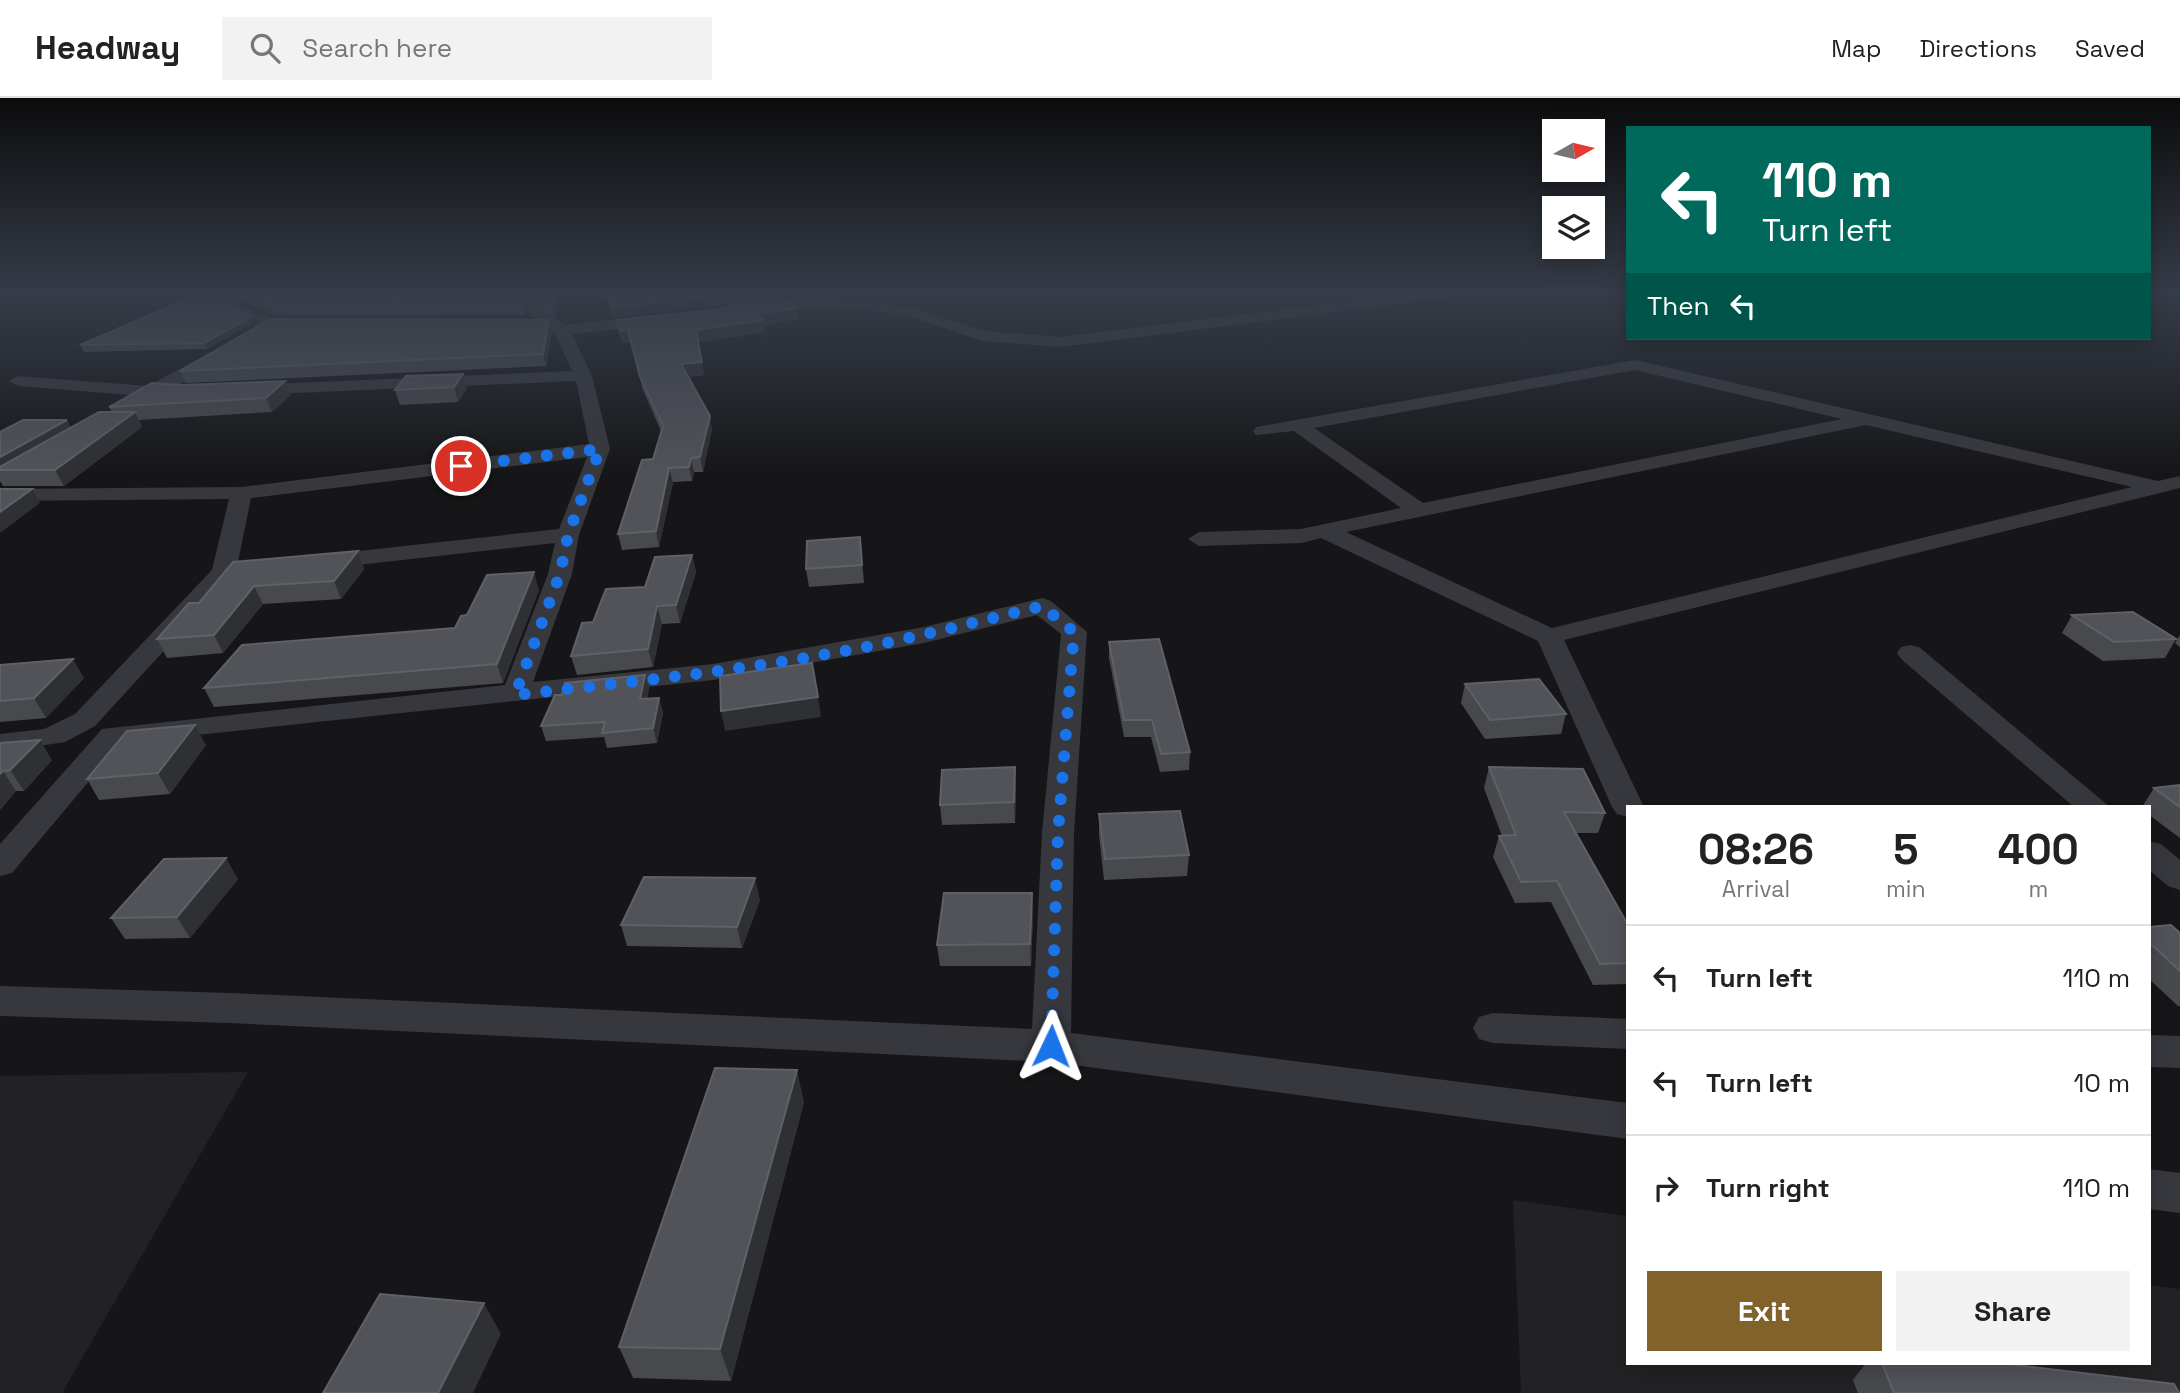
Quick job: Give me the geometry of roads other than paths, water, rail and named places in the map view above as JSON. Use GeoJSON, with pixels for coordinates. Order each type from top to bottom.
{"type":"FeatureCollection","features":[{"type":"Feature","properties":{"kind":"street"},"geometry":{"type":"LineString","coordinates":[[116,412],[219,352]]}},
{"type":"Feature","properties":{"kind":"street"},"geometry":{"type":"LineString","coordinates":[[515,695],[560,574],[568,535],[600,449],[583,376],[570,352]]}},
{"type":"Feature","properties":{"kind":"street"},"geometry":{"type":"LineString","coordinates":[[1263,430],[1635,365],[2153,486]]}},
{"type":"Feature","properties":{"kind":"street"},"geometry":{"type":"LineString","coordinates":[[229,390],[583,376]]}},
{"type":"Feature","properties":{"kind":"street"},"geometry":{"type":"LineString","coordinates":[[0,378],[188,392]]}},
{"type":"Feature","properties":{"kind":"street"},"geometry":{"type":"LineString","coordinates":[[0,388],[18,381]]}},
{"type":"Feature","properties":{"kind":"street"},"geometry":{"type":"LineString","coordinates":[[1199,539],[1302,536],[1870,418]]}},
{"type":"Feature","properties":{"kind":"street"},"geometry":{"type":"LineString","coordinates":[[1296,424],[1419,510]]}},
{"type":"Feature","properties":{"kind":"street"},"geometry":{"type":"LineString","coordinates":[[0,495],[241,493],[600,449]]}},
{"type":"Feature","properties":{"kind":"street"},"geometry":{"type":"LineString","coordinates":[[1323,530],[1549,636],[2153,486],[2180,482]]}},
{"type":"Feature","properties":{"kind":"street"},"geometry":{"type":"LineString","coordinates":[[0,743],[39,740],[67,733],[85,720],[224,572],[241,493]]}},
{"type":"Feature","properties":{"kind":"street"},"geometry":{"type":"LineString","coordinates":[[293,565],[568,535]]}},
{"type":"Feature","properties":{"kind":"street"},"geometry":{"type":"LineString","coordinates":[[224,572],[252,569]]}},
{"type":"Feature","properties":{"kind":"street"},"geometry":{"type":"LineString","coordinates":[[0,865],[112,735],[515,695],[713,672],[832,654],[1042,606],[1074,632],[1058,833],[1051,1046]]}},
{"type":"Feature","properties":{"kind":"street"},"geometry":{"type":"LineString","coordinates":[[1549,636],[1627,805]]}},
{"type":"Feature","properties":{"kind":"street"},"geometry":{"type":"LineString","coordinates":[[1910,653],[2092,805]]}},
{"type":"Feature","properties":{"kind":"street"},"geometry":{"type":"LineString","coordinates":[[2151,854],[2180,878]]}},
{"type":"Feature","properties":{"kind":"street"},"geometry":{"type":"LineString","coordinates":[[0,1001],[230,1008],[1051,1046],[1626,1121]]}},
{"type":"Feature","properties":{"kind":"street"},"geometry":{"type":"LineString","coordinates":[[1493,1028],[1626,1034]]}},
{"type":"Feature","properties":{"kind":"street"},"geometry":{"type":"LineString","coordinates":[[2151,1051],[2180,1052]]}},
{"type":"Feature","properties":{"kind":"street"},"geometry":{"type":"LineString","coordinates":[[2151,1189],[2180,1193]]}}]}
